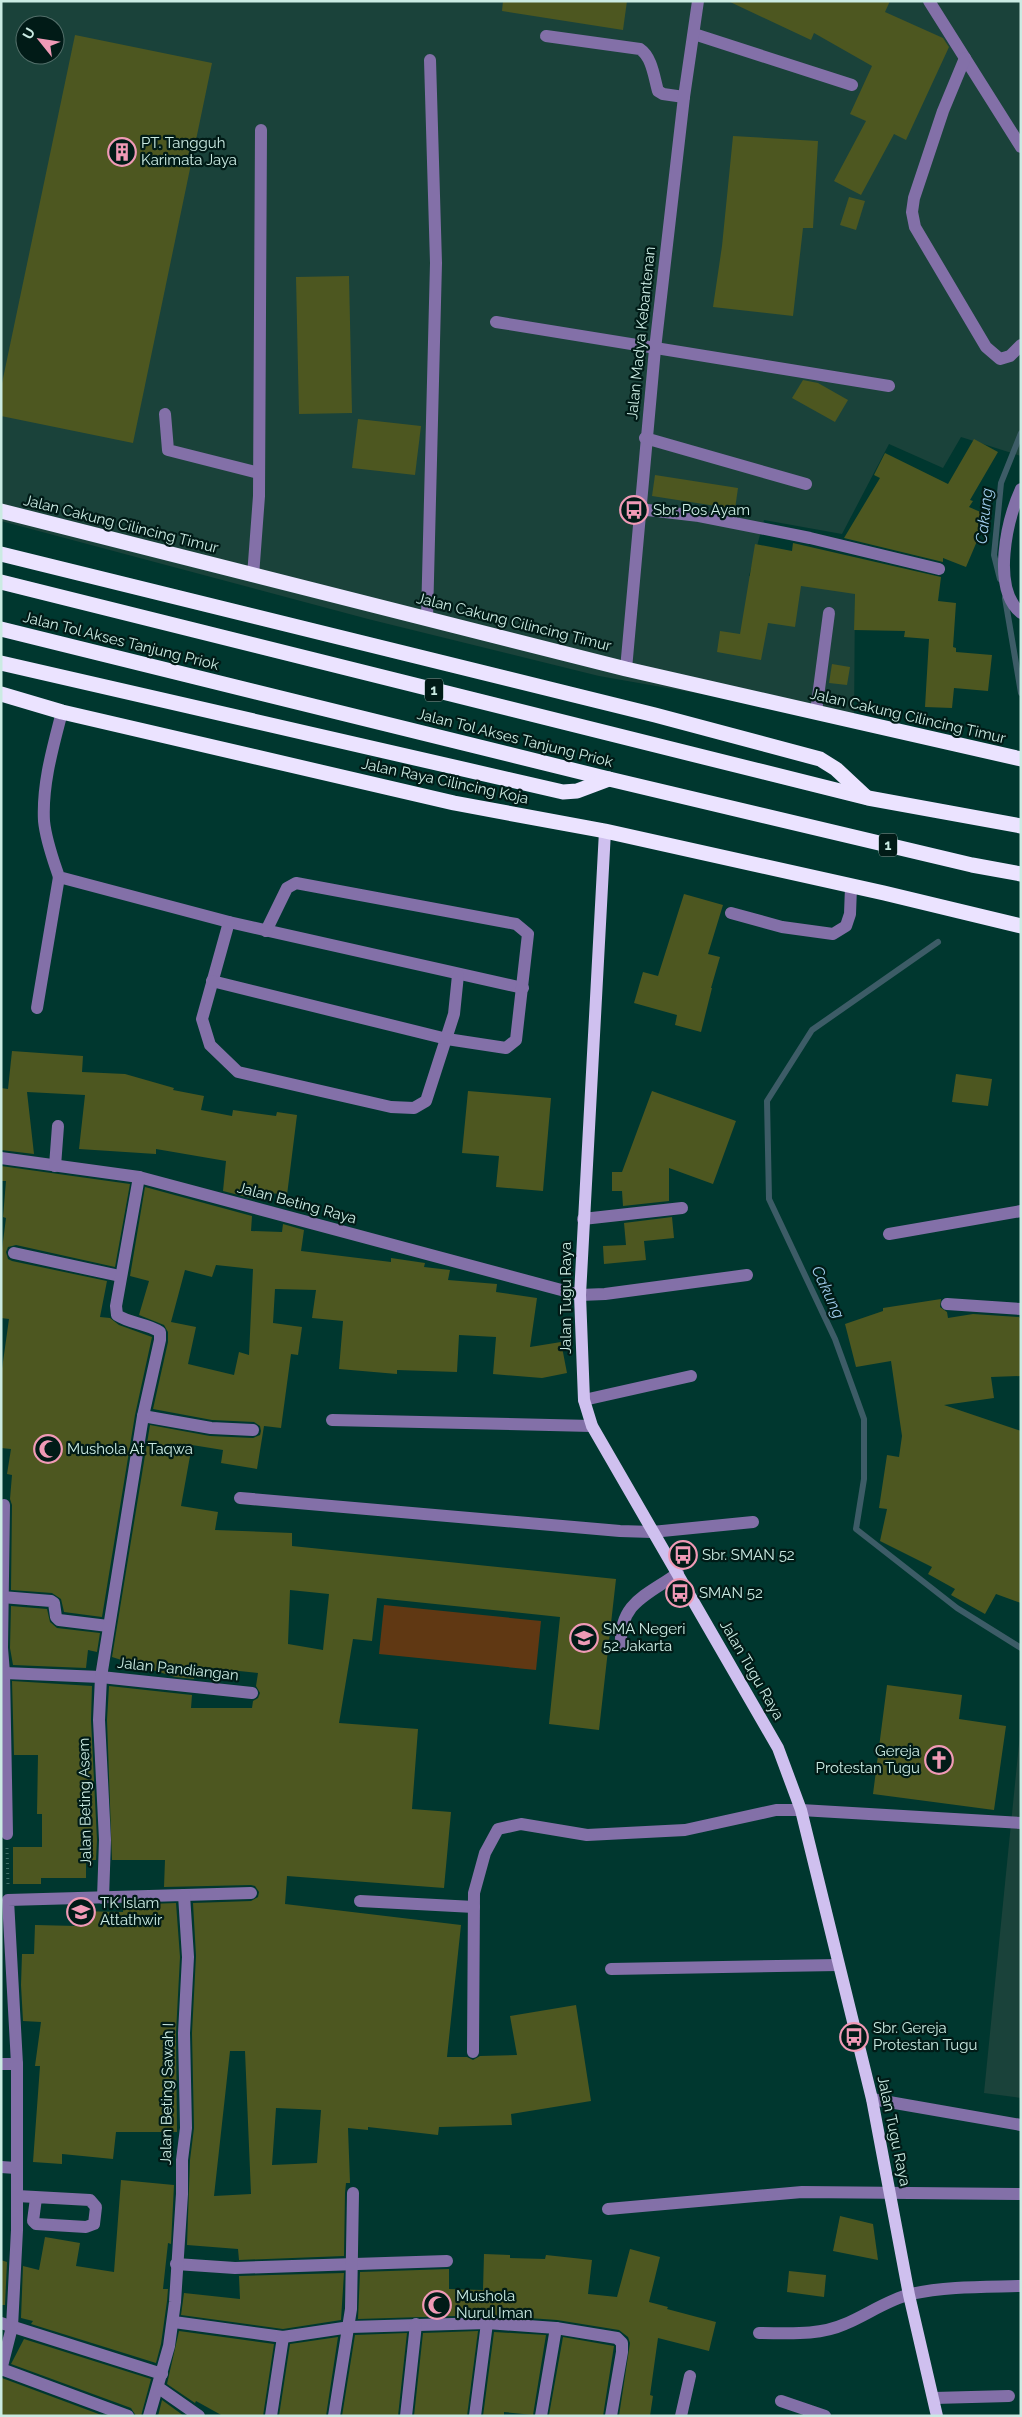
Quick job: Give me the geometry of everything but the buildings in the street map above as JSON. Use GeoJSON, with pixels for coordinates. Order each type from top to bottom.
{"type":"FeatureCollection","features":[{"type":"Feature","properties":{"kind":"highway","name":"Jalan Cakung Cilincing Timur"},"geometry":{"type":"LineString","coordinates":[[1,511],[626,669],[1015,758]]}},
{"type":"Feature","properties":{"kind":"highway"},"geometry":{"type":"LineString","coordinates":[[1,554],[655,715],[820,759],[836,769],[868,798]]}},
{"type":"Feature","properties":{"kind":"highway","name":"Jalan Tol Akses Tanjung Priok"},"geometry":{"type":"LineString","coordinates":[[1,582],[868,798],[1021,826]]}},
{"type":"Feature","properties":{"kind":"highway","name":"Jalan Tol Akses Tanjung Priok"},"geometry":{"type":"LineString","coordinates":[[1,629],[609,779],[972,865],[1021,874]]}},
{"type":"Feature","properties":{"kind":"highway"},"geometry":{"type":"LineString","coordinates":[[7,664],[563,792],[577,791],[609,779]]}},
{"type":"Feature","properties":{"kind":"highway","name":"Jalan Raya Cilincing Koja"},"geometry":{"type":"LineString","coordinates":[[1,694],[62,712],[454,803],[605,831],[884,893],[1021,926]]}},
{"type":"Feature","properties":{"kind":"main road","name":"Jalan Tugu Raya"},"geometry":{"type":"LineString","coordinates":[[605,831],[580,1296],[584,1400],[592,1426],[778,1748],[801,1810],[872,2099],[909,2295],[937,2416]]}},
{"type":"Feature","properties":{"kind":"street","name":"Jalan Madya Kebantenan"},"geometry":{"type":"LineString","coordinates":[[626,669],[645,438],[684,97],[698,1]]}},
{"type":"Feature","properties":{"kind":"street"},"geometry":{"type":"LineString","coordinates":[[929,1],[1021,147]]}},
{"type":"Feature","properties":{"kind":"street"},"geometry":{"type":"LineString","coordinates":[[694,34],[852,85]]}},
{"type":"Feature","properties":{"kind":"street"},"geometry":{"type":"LineString","coordinates":[[546,36],[640,49],[646,53],[650,61],[658,91],[663,94],[684,97]]}},
{"type":"Feature","properties":{"kind":"street"},"geometry":{"type":"LineString","coordinates":[[966,58],[943,111],[914,198],[912,212],[915,227],[986,348],[1000,359],[1010,356],[1021,345]]}},
{"type":"Feature","properties":{"kind":"street"},"geometry":{"type":"LineString","coordinates":[[426,618],[436,263],[430,60]]}},
{"type":"Feature","properties":{"kind":"street"},"geometry":{"type":"LineString","coordinates":[[253,576],[259,511],[261,130]]}},
{"type":"Feature","properties":{"kind":"street"},"geometry":{"type":"LineString","coordinates":[[496,322],[889,386]]}},
{"type":"Feature","properties":{"kind":"street"},"geometry":{"type":"LineString","coordinates":[[165,414],[168,450],[259,473]]}},
{"type":"Feature","properties":{"kind":"street"},"geometry":{"type":"LineString","coordinates":[[645,438],[806,484]]}},
{"type":"Feature","properties":{"kind":"street"},"geometry":{"type":"LineString","coordinates":[[1021,489],[1014,503],[1004,557],[1006,590],[1021,613]]}},
{"type":"Feature","properties":{"kind":"street"},"geometry":{"type":"LineString","coordinates":[[639,509],[727,521],[939,569]]}},
{"type":"Feature","properties":{"kind":"street"},"geometry":{"type":"LineString","coordinates":[[816,712],[829,613]]}},
{"type":"Feature","properties":{"kind":"street"},"geometry":{"type":"LineString","coordinates":[[36,1008],[59,877],[49,848],[44,821],[46,780],[62,712]]}},
{"type":"Feature","properties":{"kind":"street"},"geometry":{"type":"LineString","coordinates":[[59,877],[266,931],[523,988]]}},
{"type":"Feature","properties":{"kind":"street"},"geometry":{"type":"LineString","coordinates":[[212,981],[447,1039],[506,1048],[516,1040],[528,934],[516,924],[296,882],[287,888],[266,931]]}},
{"type":"Feature","properties":{"kind":"street"},"geometry":{"type":"LineString","coordinates":[[731,913],[782,927],[833,934],[846,926],[850,914],[851,887]]}},
{"type":"Feature","properties":{"kind":"street"},"geometry":{"type":"LineString","coordinates":[[229,922],[202,1019],[210,1044],[238,1072],[391,1107],[414,1108],[426,1101],[447,1039],[454,1014],[458,975]]}},
{"type":"Feature","properties":{"kind":"street"},"geometry":{"type":"LineString","coordinates":[[55,1166],[58,1126]]}},
{"type":"Feature","properties":{"kind":"street","name":"Jalan Beting Raya"},"geometry":{"type":"LineString","coordinates":[[1,1158],[139,1178],[580,1296]]}},
{"type":"Feature","properties":{"kind":"street","name":"Jalan Beting Asem"},"geometry":{"type":"LineString","coordinates":[[103,1898],[104,1840],[99,1720],[101,1677],[143,1416],[160,1340],[160,1332],[151,1326],[128,1322],[117,1316],[116,1306],[120,1276],[139,1178]]}},
{"type":"Feature","properties":{"kind":"street"},"geometry":{"type":"LineString","coordinates":[[583,1219],[682,1208]]}},
{"type":"Feature","properties":{"kind":"street"},"geometry":{"type":"LineString","coordinates":[[889,1234],[1021,1211]]}},
{"type":"Feature","properties":{"kind":"street"},"geometry":{"type":"LineString","coordinates":[[14,1253],[120,1276]]}},
{"type":"Feature","properties":{"kind":"street"},"geometry":{"type":"LineString","coordinates":[[580,1296],[748,1274]]}},
{"type":"Feature","properties":{"kind":"street"},"geometry":{"type":"LineString","coordinates":[[947,1304],[1021,1309]]}},
{"type":"Feature","properties":{"kind":"street"},"geometry":{"type":"LineString","coordinates":[[584,1400],[691,1376]]}},
{"type":"Feature","properties":{"kind":"street"},"geometry":{"type":"LineString","coordinates":[[143,1416],[211,1428],[253,1430]]}},
{"type":"Feature","properties":{"kind":"street"},"geometry":{"type":"LineString","coordinates":[[332,1420],[592,1426]]}},
{"type":"Feature","properties":{"kind":"street"},"geometry":{"type":"LineString","coordinates":[[240,1498],[652,1532],[753,1522]]}},
{"type":"Feature","properties":{"kind":"street"},"geometry":{"type":"LineString","coordinates":[[4,1504],[2,1648],[7,1834]]}},
{"type":"Feature","properties":{"kind":"street"},"geometry":{"type":"LineString","coordinates":[[620,1645],[620,1630],[624,1617],[636,1601],[678,1573]]}},
{"type":"Feature","properties":{"kind":"street"},"geometry":{"type":"LineString","coordinates":[[2,1597],[51,1601],[54,1603],[56,1617],[59,1620],[108,1626]]}},
{"type":"Feature","properties":{"kind":"street","name":"Jalan Pandiangan"},"geometry":{"type":"LineString","coordinates":[[4,1673],[101,1677],[252,1693]]}},
{"type":"Feature","properties":{"kind":"street"},"geometry":{"type":"LineString","coordinates":[[473,2052],[474,1893],[485,1853],[498,1829],[521,1824],[588,1835],[685,1830],[776,1810],[1021,1823]]}},
{"type":"Feature","properties":{"kind":"street"},"geometry":{"type":"LineString","coordinates":[[128,2416],[1,2370],[17,2230],[17,2064],[8,1900],[251,1893]]}},
{"type":"Feature","properties":{"kind":"street","name":"Jalan Beting Sawah I"},"geometry":{"type":"LineString","coordinates":[[149,2416],[159,2388],[174,2322],[176,2264],[186,2128],[184,2033],[188,1957],[184,1895]]}},
{"type":"Feature","properties":{"kind":"street"},"geometry":{"type":"LineString","coordinates":[[360,1901],[474,1907]]}},
{"type":"Feature","properties":{"kind":"street"},"geometry":{"type":"LineString","coordinates":[[611,1969],[838,1965]]}},
{"type":"Feature","properties":{"kind":"street"},"geometry":{"type":"LineString","coordinates":[[1,2064],[17,2064]]}},
{"type":"Feature","properties":{"kind":"street"},"geometry":{"type":"LineString","coordinates":[[872,2099],[1021,2125]]}},
{"type":"Feature","properties":{"kind":"street"},"geometry":{"type":"LineString","coordinates":[[1,2167],[16,2168]]}},
{"type":"Feature","properties":{"kind":"street"},"geometry":{"type":"LineString","coordinates":[[608,2210],[802,2192],[890,2191],[1021,2194]]}},
{"type":"Feature","properties":{"kind":"street"},"geometry":{"type":"LineString","coordinates":[[334,2416],[350,2328],[353,2194]]}},
{"type":"Feature","properties":{"kind":"street"},"geometry":{"type":"LineString","coordinates":[[16,2196],[90,2200],[96,2207],[94,2224],[86,2227],[36,2224],[33,2221],[36,2198]]}},
{"type":"Feature","properties":{"kind":"street"},"geometry":{"type":"LineString","coordinates":[[176,2264],[235,2268],[447,2261]]}},
{"type":"Feature","properties":{"kind":"street"},"geometry":{"type":"LineString","coordinates":[[759,2333],[815,2333],[845,2324],[870,2310],[909,2295],[939,2289],[1021,2286]]}},
{"type":"Feature","properties":{"kind":"street"},"geometry":{"type":"LineString","coordinates":[[174,2322],[283,2337],[350,2328],[487,2322],[556,2328],[617,2338],[622,2343],[622,2352],[611,2416]]}},
{"type":"Feature","properties":{"kind":"street"},"geometry":{"type":"LineString","coordinates":[[475,2416],[487,2322]]}},
{"type":"Feature","properties":{"kind":"street"},"geometry":{"type":"LineString","coordinates":[[406,2416],[416,2324]]}},
{"type":"Feature","properties":{"kind":"street"},"geometry":{"type":"LineString","coordinates":[[7,2325],[162,2374]]}},
{"type":"Feature","properties":{"kind":"street"},"geometry":{"type":"LineString","coordinates":[[541,2416],[556,2328]]}},
{"type":"Feature","properties":{"kind":"street"},"geometry":{"type":"LineString","coordinates":[[271,2416],[283,2337]]}},
{"type":"Feature","properties":{"kind":"street"},"geometry":{"type":"LineString","coordinates":[[681,2416],[690,2376]]}},
{"type":"Feature","properties":{"kind":"street"},"geometry":{"type":"LineString","coordinates":[[159,2388],[199,2416]]}},
{"type":"Feature","properties":{"kind":"street"},"geometry":{"type":"LineString","coordinates":[[934,2398],[1009,2396]]}},
{"type":"Feature","properties":{"kind":"street"},"geometry":{"type":"LineString","coordinates":[[780,2401],[825,2416]]}},
{"type":"Feature","properties":{"kind":"path"},"geometry":{"type":"LineString","coordinates":[[7,1834],[8,1900]]}},
{"type":"Feature","properties":{"kind":"shaded area"},"geometry":{"type":"Polygon","coordinates":[[[1,1],[1021,1],[1021,456],[961,437],[943,468],[889,444],[842,534],[764,520],[749,576],[855,591],[854,721],[599,676],[368,619],[1,521],[1,1]]]}},
{"type":"Feature","properties":{"kind":"shaded area"},"geometry":{"type":"Polygon","coordinates":[[[384,1605],[541,1621],[536,1670],[379,1654],[384,1605]]]}},
{"type":"Feature","properties":{"kind":"shaded area"},"geometry":{"type":"Polygon","coordinates":[[[1021,1724],[1021,2098],[984,2093],[1021,1724]]]}},
{"type":"Feature","properties":{"kind":"waterway","name":"Cakung"},"geometry":{"type":"LineString","coordinates":[[1000,579],[994,555],[1001,483],[1021,433]]}},
{"type":"Feature","properties":{"kind":"waterway","name":"Cakung"},"geometry":{"type":"LineString","coordinates":[[1005,598],[1021,693]]}},
{"type":"Feature","properties":{"kind":"waterway","name":"Cakung"},"geometry":{"type":"LineString","coordinates":[[938,942],[812,1030],[767,1101],[769,1199],[835,1339],[864,1419],[864,1479],[856,1529],[957,1608],[1021,1648]]}},
{"type":"Feature","properties":{"kind":"place","name":"PT. Tangguh Karimata Jaya"},"geometry":{"type":"Point","coordinates":[122,152]}},
{"type":"Feature","properties":{"kind":"place","name":"Sbr. Pos Ayam"},"geometry":{"type":"Point","coordinates":[634,510]}},
{"type":"Feature","properties":{"kind":"place","name":"Mushola At Taqwa"},"geometry":{"type":"Point","coordinates":[48,1449]}},
{"type":"Feature","properties":{"kind":"place","name":"Sbr. SMAN 52"},"geometry":{"type":"Point","coordinates":[683,1555]}},
{"type":"Feature","properties":{"kind":"place","name":"SMAN 52"},"geometry":{"type":"Point","coordinates":[680,1593]}},
{"type":"Feature","properties":{"kind":"place","name":"SMA Negeri 52 Jakarta"},"geometry":{"type":"Point","coordinates":[584,1638]}},
{"type":"Feature","properties":{"kind":"place","name":"Gereja Protestan Tugu"},"geometry":{"type":"Point","coordinates":[939,1760]}},
{"type":"Feature","properties":{"kind":"place","name":"TK Islam Attathwir"},"geometry":{"type":"Point","coordinates":[81,1912]}},
{"type":"Feature","properties":{"kind":"place","name":"Sbr. Gereja Protestan Tugu"},"geometry":{"type":"Point","coordinates":[854,2037]}},
{"type":"Feature","properties":{"kind":"place","name":"Mushola Nurul Iman"},"geometry":{"type":"Point","coordinates":[437,2305]}}]}
